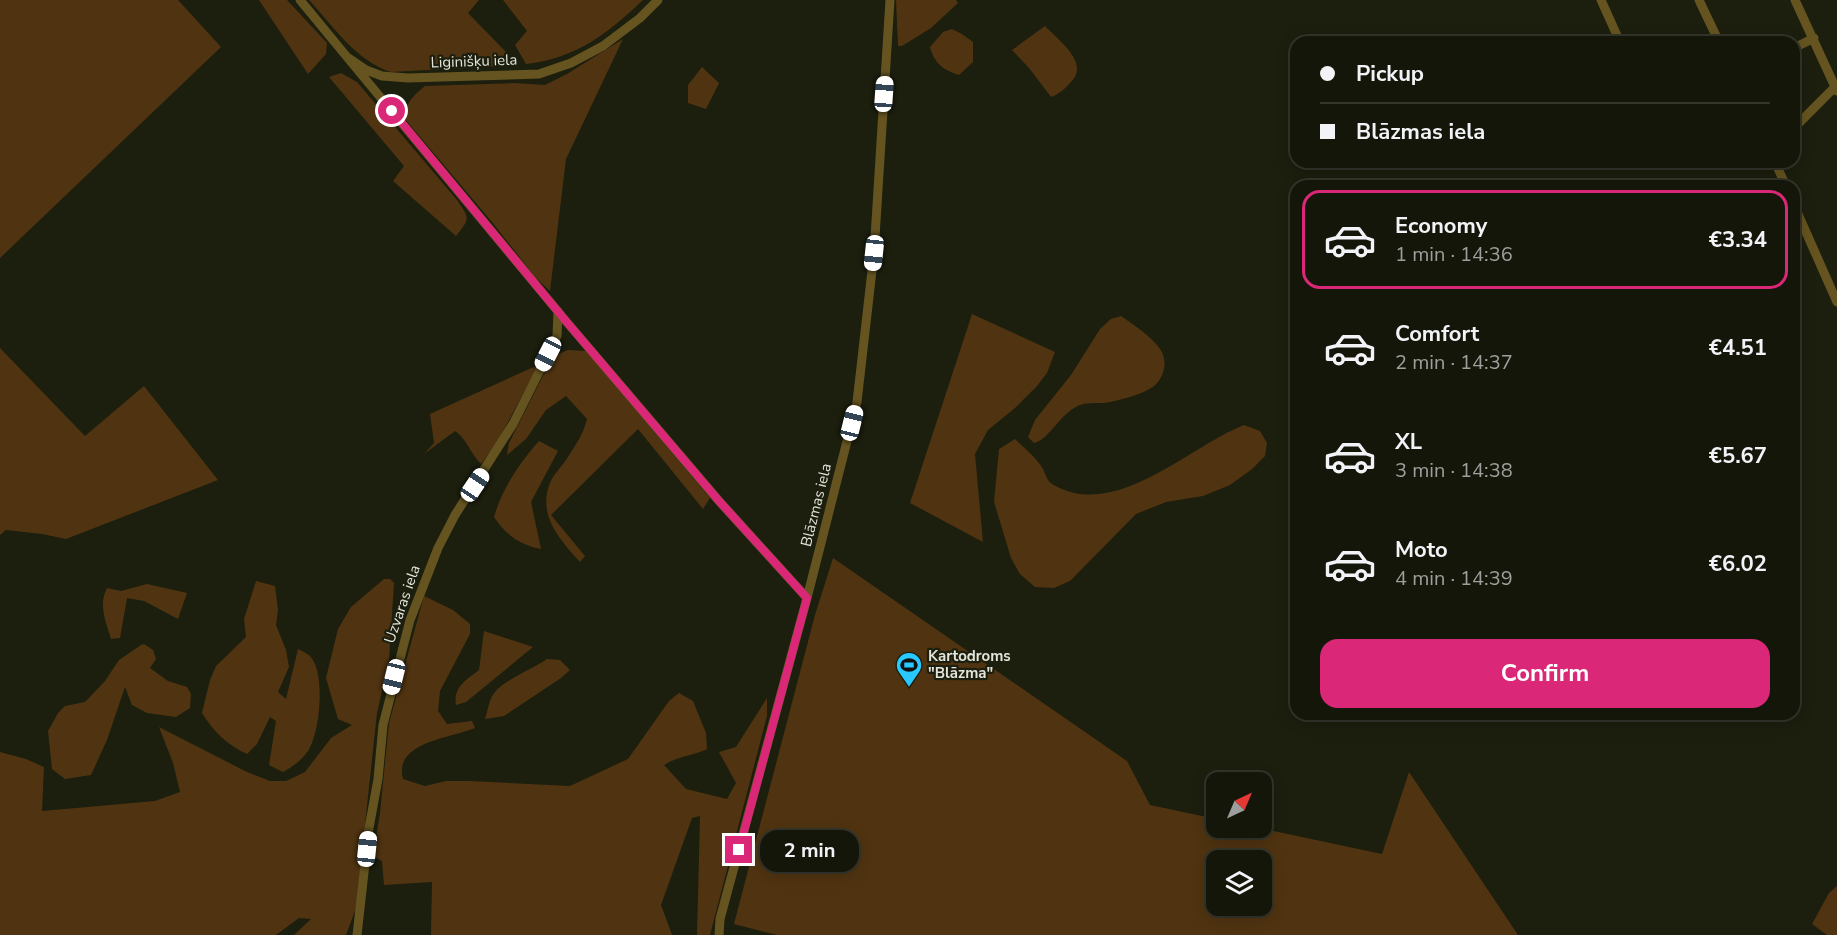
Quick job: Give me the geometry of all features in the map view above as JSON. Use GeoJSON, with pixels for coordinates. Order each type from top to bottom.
{"type":"FeatureCollection","features":[{"type":"Feature","properties":{"kind":"street","name":"Liginišķu iela"},"geometry":{"type":"LineString","coordinates":[[300,0],[347,57],[366,70],[382,76],[408,78],[539,74],[571,63],[603,46],[640,18],[657,0]]}},
{"type":"Feature","properties":{"kind":"street","name":"Blāzmas iela"},"geometry":{"type":"LineString","coordinates":[[718,935],[720,920],[857,402],[874,253],[890,0]]}},
{"type":"Feature","properties":{"kind":"street"},"geometry":{"type":"LineString","coordinates":[[1601,0],[1617,36]]}},
{"type":"Feature","properties":{"kind":"street"},"geometry":{"type":"LineString","coordinates":[[1699,0],[1716,36]]}},
{"type":"Feature","properties":{"kind":"street"},"geometry":{"type":"LineString","coordinates":[[1795,0],[1836,89],[1800,122]]}},
{"type":"Feature","properties":{"kind":"street"},"geometry":{"type":"LineString","coordinates":[[1800,45],[1814,38]]}},
{"type":"Feature","properties":{"kind":"street"},"geometry":{"type":"LineString","coordinates":[[347,57],[719,501],[807,598]]}},
{"type":"Feature","properties":{"kind":"street"},"geometry":{"type":"LineString","coordinates":[[1800,219],[1837,302]]}},
{"type":"Feature","properties":{"kind":"street","name":"Uzvaras iela"},"geometry":{"type":"LineString","coordinates":[[357,935],[383,725],[411,620],[442,540],[455,515],[513,424],[557,336],[558,311]]}},
{"type":"Feature","properties":{"kind":"shaded area"},"geometry":{"type":"Polygon","coordinates":[[[0,0],[178,0],[221,47],[0,258],[0,0]]]}},
{"type":"Feature","properties":{"kind":"shaded area"},"geometry":{"type":"Polygon","coordinates":[[[259,0],[287,0],[327,43],[326,54],[308,74],[259,0]]]}},
{"type":"Feature","properties":{"kind":"shaded area"},"geometry":{"type":"Polygon","coordinates":[[[309,0],[479,0],[468,13],[508,54],[503,66],[391,72],[378,67],[356,51],[309,0]]]}},
{"type":"Feature","properties":{"kind":"shaded area"},"geometry":{"type":"Polygon","coordinates":[[[503,0],[643,0],[604,34],[576,50],[544,61],[526,64],[515,45],[527,31],[503,0]]]}},
{"type":"Feature","properties":{"kind":"shaded area"},"geometry":{"type":"Polygon","coordinates":[[[896,0],[956,0],[958,3],[931,28],[902,46],[898,46],[896,0]]]}},
{"type":"Feature","properties":{"kind":"shaded area"},"geometry":{"type":"Polygon","coordinates":[[[1045,26],[1065,45],[1075,60],[1077,68],[1076,75],[1068,85],[1051,97],[1012,50],[1045,26]]]}},
{"type":"Feature","properties":{"kind":"shaded area"},"geometry":{"type":"Polygon","coordinates":[[[952,29],[973,42],[973,62],[959,75],[940,65],[930,47],[943,32],[952,29]]]}},
{"type":"Feature","properties":{"kind":"shaded area"},"geometry":{"type":"Polygon","coordinates":[[[623,39],[566,159],[550,291],[536,278],[405,119],[406,109],[414,96],[425,86],[515,83],[545,85],[623,39]]]}},
{"type":"Feature","properties":{"kind":"shaded area"},"geometry":{"type":"Polygon","coordinates":[[[702,67],[719,83],[706,109],[688,103],[688,85],[702,67]]]}},
{"type":"Feature","properties":{"kind":"shaded area"},"geometry":{"type":"Polygon","coordinates":[[[341,73],[357,82],[457,200],[467,218],[456,236],[393,181],[404,166],[329,77],[341,73]]]}},
{"type":"Feature","properties":{"kind":"shaded area"},"geometry":{"type":"Polygon","coordinates":[[[972,314],[1055,352],[1047,373],[1037,386],[988,430],[975,454],[983,542],[910,503],[972,314]]]}},
{"type":"Feature","properties":{"kind":"shaded area"},"geometry":{"type":"Polygon","coordinates":[[[1121,316],[1147,335],[1160,349],[1165,363],[1161,378],[1150,389],[1133,396],[1108,403],[1083,404],[1075,408],[1068,412],[1046,436],[1034,443],[1028,437],[1035,420],[1071,375],[1100,329],[1111,319],[1121,316]]]}},
{"type":"Feature","properties":{"kind":"shaded area"},"geometry":{"type":"Polygon","coordinates":[[[0,348],[85,436],[144,386],[218,480],[66,539],[6,530],[0,535],[0,348]]]}},
{"type":"Feature","properties":{"kind":"shaded area"},"geometry":{"type":"Polygon","coordinates":[[[568,350],[586,351],[710,498],[703,509],[638,429],[551,515],[585,556],[580,562],[558,536],[546,506],[551,480],[576,445],[587,419],[566,396],[546,410],[526,439],[507,455],[509,443],[553,356],[568,350]]]}},
{"type":"Feature","properties":{"kind":"shaded area"},"geometry":{"type":"Polygon","coordinates":[[[538,365],[497,443],[481,464],[463,438],[455,431],[424,454],[434,443],[430,414],[538,365]]]}},
{"type":"Feature","properties":{"kind":"shaded area"},"geometry":{"type":"Polygon","coordinates":[[[1244,425],[1260,431],[1267,443],[1265,456],[1230,485],[1203,496],[1166,502],[1136,514],[1070,581],[1054,588],[1035,587],[1020,574],[1011,558],[994,502],[999,449],[1015,439],[1037,461],[1052,484],[1076,493],[1100,494],[1125,488],[1150,477],[1222,435],[1244,425]]]}},
{"type":"Feature","properties":{"kind":"shaded area"},"geometry":{"type":"Polygon","coordinates":[[[539,441],[558,451],[531,502],[541,549],[526,545],[514,538],[494,517],[512,476],[539,441]]]}},
{"type":"Feature","properties":{"kind":"shaded area","name":"Kartodroms \"Blāzma\""},"geometry":{"type":"Polygon","coordinates":[[[833,558],[1127,761],[1150,805],[1206,817],[1206,838],[1272,838],[1272,831],[1382,854],[1409,772],[1518,935],[777,935],[734,924],[815,615],[833,558]]]}},
{"type":"Feature","properties":{"kind":"shaded area"},"geometry":{"type":"Polygon","coordinates":[[[384,579],[390,579],[394,583],[389,660],[377,713],[356,908],[346,935],[294,935],[311,919],[299,918],[276,935],[0,935],[0,752],[44,767],[42,811],[155,801],[180,792],[173,763],[159,727],[247,772],[270,781],[286,781],[305,772],[331,738],[352,725],[338,719],[326,678],[338,629],[351,607],[384,579]]]}},
{"type":"Feature","properties":{"kind":"shaded area"},"geometry":{"type":"Polygon","coordinates":[[[256,581],[275,586],[278,610],[276,625],[286,650],[289,667],[278,692],[286,699],[298,649],[310,656],[315,664],[320,688],[316,731],[312,742],[302,758],[283,772],[269,765],[276,721],[270,717],[257,744],[247,754],[221,737],[202,713],[216,666],[246,637],[244,619],[256,581]]]}},
{"type":"Feature","properties":{"kind":"shaded area"},"geometry":{"type":"Polygon","coordinates":[[[147,584],[187,593],[178,619],[144,601],[127,598],[120,638],[111,639],[103,607],[107,588],[121,591],[147,584]]]}},
{"type":"Feature","properties":{"kind":"shaded area"},"geometry":{"type":"Polygon","coordinates":[[[424,596],[453,610],[470,624],[470,634],[440,691],[438,711],[447,724],[472,721],[475,728],[426,743],[407,757],[402,767],[403,779],[425,786],[446,781],[470,781],[570,786],[628,759],[669,701],[679,693],[693,701],[706,733],[707,749],[664,765],[686,789],[727,799],[736,783],[719,752],[736,747],[767,698],[767,716],[710,935],[697,935],[700,816],[692,818],[661,905],[672,935],[431,935],[432,882],[384,885],[382,861],[373,856],[380,813],[389,723],[424,596]]]}},
{"type":"Feature","properties":{"kind":"shaded area"},"geometry":{"type":"Polygon","coordinates":[[[484,631],[533,647],[466,702],[456,705],[456,693],[465,681],[479,670],[484,631]]]}},
{"type":"Feature","properties":{"kind":"shaded area"},"geometry":{"type":"Polygon","coordinates":[[[144,644],[153,650],[156,659],[150,668],[168,681],[187,687],[191,694],[190,708],[176,717],[147,713],[132,705],[125,687],[107,740],[91,775],[65,779],[52,769],[48,731],[58,713],[65,706],[85,702],[105,681],[119,660],[144,644]]]}},
{"type":"Feature","properties":{"kind":"shaded area"},"geometry":{"type":"Polygon","coordinates":[[[547,659],[560,660],[570,670],[504,716],[485,719],[491,698],[499,688],[547,659]]]}},
{"type":"Feature","properties":{"kind":"shaded area"},"geometry":{"type":"Polygon","coordinates":[[[1837,886],[1837,935],[1827,935],[1812,924],[1829,893],[1837,886]]]}},
{"type":"Feature","properties":{"kind":"place","name":"Kartodroms \"Blāzma\""},"geometry":{"type":"Point","coordinates":[909,688]}},
{"type":"Feature","properties":{"kind":"route"},"geometry":{"type":"LineString","coordinates":[[392,111],[719,501],[807,598],[739,850]]}}]}
